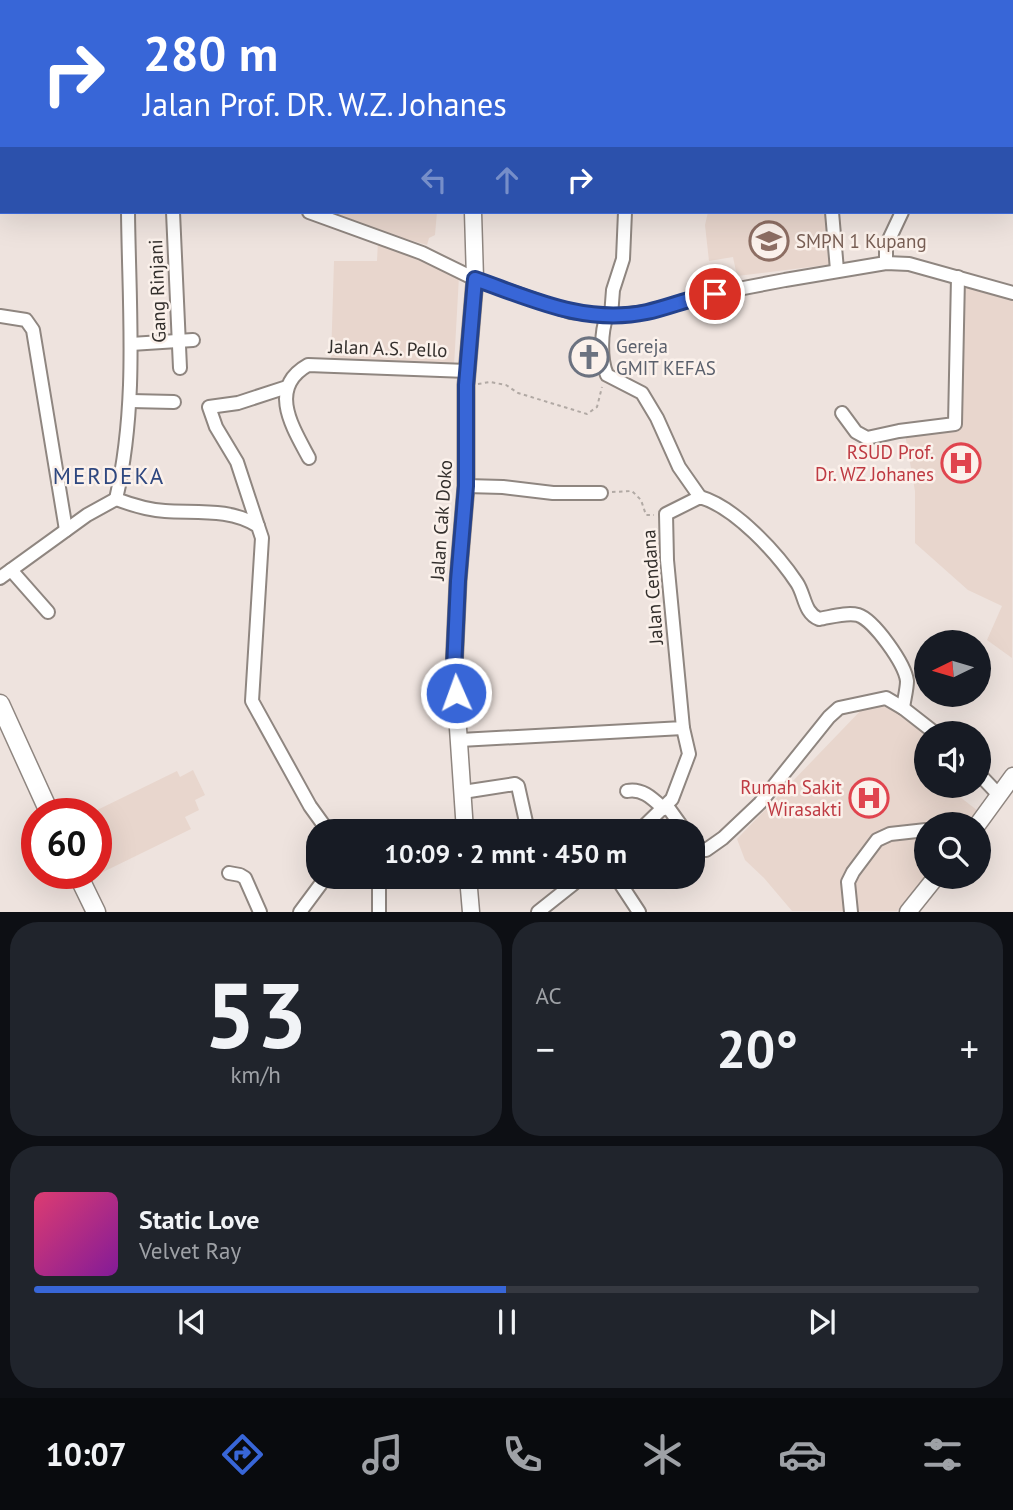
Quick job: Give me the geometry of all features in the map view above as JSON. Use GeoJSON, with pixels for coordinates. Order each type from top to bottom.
{"type":"FeatureCollection","features":[{"type":"Feature","properties":{"kind":"highway"},"geometry":{"type":"LineString","coordinates":[[1,708],[43,798]]}},
{"type":"Feature","properties":{"kind":"highway"},"geometry":{"type":"LineString","coordinates":[[85,889],[96,912]]}},
{"type":"Feature","properties":{"kind":"main road","name":"Jalan Cak Doko"},"geometry":{"type":"LineString","coordinates":[[464,819],[454,669],[466,486],[467,378],[475,279],[473,214]]}},
{"type":"Feature","properties":{"kind":"main road"},"geometry":{"type":"LineString","coordinates":[[986,812],[1013,776]]}},
{"type":"Feature","properties":{"kind":"main road"},"geometry":{"type":"LineString","coordinates":[[471,889],[475,910]]}},
{"type":"Feature","properties":{"kind":"main road"},"geometry":{"type":"LineString","coordinates":[[908,912],[926,889]]}},
{"type":"Feature","properties":{"kind":"street"},"geometry":{"type":"LineString","coordinates":[[48,612],[6,574],[87,515],[116,499],[122,474],[131,401],[128,214]]}},
{"type":"Feature","properties":{"kind":"street","name":"Gang Rinjani"},"geometry":{"type":"LineString","coordinates":[[173,214],[180,368]]}},
{"type":"Feature","properties":{"kind":"street"},"geometry":{"type":"LineString","coordinates":[[315,214],[422,253],[475,279],[570,312],[609,316],[646,312],[712,294],[886,263],[909,264],[1013,293]]}},
{"type":"Feature","properties":{"kind":"street"},"geometry":{"type":"LineString","coordinates":[[625,214],[623,259],[612,290],[609,316],[604,323],[603,344],[607,375],[642,393],[657,418],[679,467],[700,497],[732,512],[776,558],[800,587],[809,612],[814,617],[819,619],[857,615],[865,619],[895,652],[907,681],[903,708]]}},
{"type":"Feature","properties":{"kind":"street"},"geometry":{"type":"LineString","coordinates":[[832,214],[837,270]]}},
{"type":"Feature","properties":{"kind":"street"},"geometry":{"type":"LineString","coordinates":[[886,263],[886,246],[901,214]]}},
{"type":"Feature","properties":{"kind":"street"},"geometry":{"type":"LineString","coordinates":[[842,413],[856,432],[867,438],[955,424],[958,277]]}},
{"type":"Feature","properties":{"kind":"street"},"geometry":{"type":"LineString","coordinates":[[0,316],[26,320],[33,330],[66,530]]}},
{"type":"Feature","properties":{"kind":"street"},"geometry":{"type":"LineString","coordinates":[[131,344],[193,340]]}},
{"type":"Feature","properties":{"kind":"street","name":"Jalan A.S. Pello"},"geometry":{"type":"LineString","coordinates":[[287,387],[296,373],[308,365],[467,378]]}},
{"type":"Feature","properties":{"kind":"street"},"geometry":{"type":"LineString","coordinates":[[309,458],[291,425],[287,387],[238,403],[209,407],[219,433],[237,462],[262,538],[252,701],[303,794],[320,819]]}},
{"type":"Feature","properties":{"kind":"street"},"geometry":{"type":"LineString","coordinates":[[131,401],[174,402]]}},
{"type":"Feature","properties":{"kind":"street"},"geometry":{"type":"LineString","coordinates":[[466,486],[553,493],[601,493]]}},
{"type":"Feature","properties":{"kind":"street","name":"Jalan Cendana"},"geometry":{"type":"LineString","coordinates":[[652,819],[672,799],[688,761],[668,574],[666,514],[700,497]]}},
{"type":"Feature","properties":{"kind":"street"},"geometry":{"type":"LineString","coordinates":[[116,499],[161,511],[223,514],[258,526]]}},
{"type":"Feature","properties":{"kind":"street"},"geometry":{"type":"LineString","coordinates":[[705,850],[723,838],[760,803],[829,716],[839,708],[886,698],[920,721]]}},
{"type":"Feature","properties":{"kind":"street"},"geometry":{"type":"LineString","coordinates":[[460,740],[683,728]]}},
{"type":"Feature","properties":{"kind":"street"},"geometry":{"type":"LineString","coordinates":[[463,792],[515,784],[518,786],[525,819]]}},
{"type":"Feature","properties":{"kind":"street"},"geometry":{"type":"LineString","coordinates":[[991,787],[998,794]]}},
{"type":"Feature","properties":{"kind":"street"},"geometry":{"type":"LineString","coordinates":[[626,791],[641,792],[665,807],[675,819]]}},
{"type":"Feature","properties":{"kind":"street"},"geometry":{"type":"LineString","coordinates":[[851,912],[848,882],[877,840],[890,834],[914,831]]}},
{"type":"Feature","properties":{"kind":"street"},"geometry":{"type":"LineString","coordinates":[[229,873],[245,878],[260,912]]}},
{"type":"Feature","properties":{"kind":"street"},"geometry":{"type":"LineString","coordinates":[[300,912],[317,889]]}},
{"type":"Feature","properties":{"kind":"street"},"geometry":{"type":"LineString","coordinates":[[379,889],[379,912]]}},
{"type":"Feature","properties":{"kind":"street"},"geometry":{"type":"LineString","coordinates":[[538,912],[567,889]]}},
{"type":"Feature","properties":{"kind":"street"},"geometry":{"type":"LineString","coordinates":[[624,889],[639,912]]}},
{"type":"Feature","properties":{"kind":"path"},"geometry":{"type":"LineString","coordinates":[[467,378],[506,386],[518,393],[587,414],[597,407],[600,389],[607,375]]}},
{"type":"Feature","properties":{"kind":"path"},"geometry":{"type":"LineString","coordinates":[[601,493],[632,491],[641,500],[646,514],[666,514]]}},
{"type":"Feature","properties":{"kind":"shaded area"},"geometry":{"type":"Polygon","coordinates":[[[437,214],[435,235],[429,238],[427,245],[334,215],[437,214]]]}},
{"type":"Feature","properties":{"kind":"shaded area","name":"SMPN 1 Kupang"},"geometry":{"type":"Polygon","coordinates":[[[708,214],[830,214],[834,264],[737,276],[733,257],[709,261],[705,225],[708,214]]]}},
{"type":"Feature","properties":{"kind":"shaded area"},"geometry":{"type":"Polygon","coordinates":[[[378,241],[432,260],[459,276],[454,366],[331,360],[334,261],[377,261],[378,241]]]}},
{"type":"Feature","properties":{"kind":"shaded area","name":"RSUD Prof. Dr. WZ Johanes"},"geometry":{"type":"Polygon","coordinates":[[[963,284],[1013,298],[1012,658],[991,643],[991,631],[1002,606],[968,590],[915,543],[915,491],[905,434],[959,431],[959,336],[963,284]]]}},
{"type":"Feature","properties":{"kind":"shaded area","name":"Rumah Sakit Wirasakti"},"geometry":{"type":"Polygon","coordinates":[[[885,702],[914,724],[914,798],[961,798],[978,811],[914,812],[916,889],[897,911],[792,911],[745,860],[737,839],[866,705],[885,702]]]}},
{"type":"Feature","properties":{"kind":"shaded area"},"geometry":{"type":"Polygon","coordinates":[[[193,770],[205,795],[195,800],[199,810],[185,817],[191,829],[112,868],[112,803],[177,771],[180,777],[193,770]]]}},
{"type":"Feature","properties":{"kind":"place","name":"SMPN 1 Kupang"},"geometry":{"type":"Point","coordinates":[769,241]}},
{"type":"Feature","properties":{"kind":"place","name":"Gereja GMIT KEFAS"},"geometry":{"type":"Point","coordinates":[589,357]}},
{"type":"Feature","properties":{"kind":"place","name":"RSUD Prof. Dr. WZ Johanes"},"geometry":{"type":"Point","coordinates":[961,463]}},
{"type":"Feature","properties":{"kind":"place","name":"Rumah Sakit Wirasakti"},"geometry":{"type":"Point","coordinates":[869,798]}},
{"type":"Feature","properties":{"kind":"district","name":"MERDEKA"},"geometry":{"type":"Point","coordinates":[109,476]}},
{"type":"Feature","properties":{"kind":"route"},"geometry":{"type":"LineString","coordinates":[[456,693],[454,669],[458,581],[466,486],[466,385],[475,279],[570,312],[611,316],[646,312],[715,294]]}}]}
